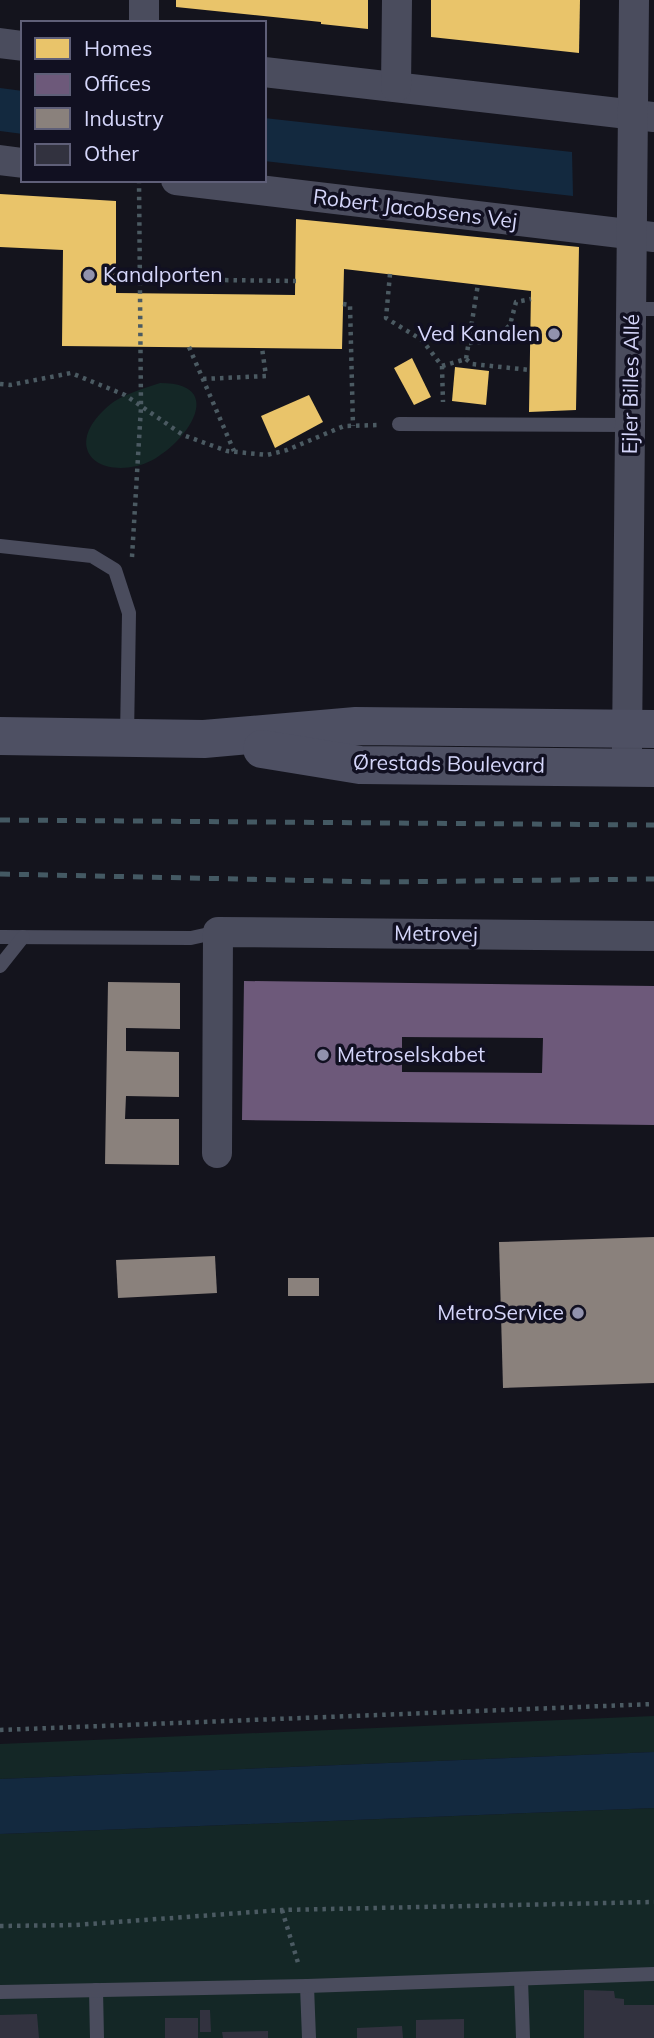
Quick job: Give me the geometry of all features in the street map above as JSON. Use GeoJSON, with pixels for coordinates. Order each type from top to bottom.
{"type":"FeatureCollection","features":[{"type":"Feature","properties":{"kind":"street"},"geometry":{"type":"LineString","coordinates":[[144,0],[144,21]]}},
{"type":"Feature","properties":{"kind":"street"},"geometry":{"type":"LineString","coordinates":[[396,88],[397,0]]}},
{"type":"Feature","properties":{"kind":"street","name":"Ejler Billes Allé"},"geometry":{"type":"LineString","coordinates":[[634,0],[644,116],[643,309],[630,425],[641,767]]}},
{"type":"Feature","properties":{"kind":"street"},"geometry":{"type":"LineString","coordinates":[[0,43],[21,46]]}},
{"type":"Feature","properties":{"kind":"street"},"geometry":{"type":"LineString","coordinates":[[266,72],[644,116]]}},
{"type":"Feature","properties":{"kind":"street"},"geometry":{"type":"LineString","coordinates":[[0,160],[21,163]]}},
{"type":"Feature","properties":{"kind":"street","name":"Robert Jacobsens Vej"},"geometry":{"type":"LineString","coordinates":[[193,182],[643,236]]}},
{"type":"Feature","properties":{"kind":"street","name":"Ørestads Boulevard"},"geometry":{"type":"LineString","coordinates":[[0,736],[204,739],[355,726],[641,729]]}},
{"type":"Feature","properties":{"kind":"street","name":"Ørestads Boulevard"},"geometry":{"type":"LineString","coordinates":[[204,739],[360,765],[641,767]]}},
{"type":"Feature","properties":{"kind":"street"},"geometry":{"type":"LineString","coordinates":[[217,1153],[218,932]]}},
{"type":"Feature","properties":{"kind":"street","name":"Metrovej"},"geometry":{"type":"LineString","coordinates":[[218,932],[654,936]]}},
{"type":"Feature","properties":{"kind":"lane"},"geometry":{"type":"LineString","coordinates":[[399,424],[630,425]]}},
{"type":"Feature","properties":{"kind":"lane"},"geometry":{"type":"LineString","coordinates":[[0,546],[92,556],[115,570],[129,613],[127,738]]}},
{"type":"Feature","properties":{"kind":"lane","name":"Metrovej"},"geometry":{"type":"LineString","coordinates":[[0,937],[191,938],[218,932]]}},
{"type":"Feature","properties":{"kind":"lane"},"geometry":{"type":"LineString","coordinates":[[0,966],[23,937]]}},
{"type":"Feature","properties":{"kind":"lane"},"geometry":{"type":"LineString","coordinates":[[0,1992],[307,1986],[654,1974]]}},
{"type":"Feature","properties":{"kind":"lane"},"geometry":{"type":"LineString","coordinates":[[521,1979],[523,2038]]}},
{"type":"Feature","properties":{"kind":"lane"},"geometry":{"type":"LineString","coordinates":[[307,1986],[309,2038]]}},
{"type":"Feature","properties":{"kind":"lane"},"geometry":{"type":"LineString","coordinates":[[96,1990],[97,2038]]}},
{"type":"Feature","properties":{"kind":"path"},"geometry":{"type":"LineString","coordinates":[[132,558],[141,407],[139,182]]}},
{"type":"Feature","properties":{"kind":"path"},"geometry":{"type":"LineString","coordinates":[[390,274],[386,318],[422,340],[442,366],[444,424]]}},
{"type":"Feature","properties":{"kind":"path"},"geometry":{"type":"LineString","coordinates":[[140,279],[296,281]]}},
{"type":"Feature","properties":{"kind":"path"},"geometry":{"type":"LineString","coordinates":[[466,359],[478,285]]}},
{"type":"Feature","properties":{"kind":"path"},"geometry":{"type":"LineString","coordinates":[[469,343],[493,341],[510,325],[516,302],[531,299]]}},
{"type":"Feature","properties":{"kind":"path"},"geometry":{"type":"LineString","coordinates":[[343,304],[350,304],[353,426]]}},
{"type":"Feature","properties":{"kind":"path"},"geometry":{"type":"LineString","coordinates":[[189,347],[235,452]]}},
{"type":"Feature","properties":{"kind":"path"},"geometry":{"type":"LineString","coordinates":[[203,379],[266,376],[262,348]]}},
{"type":"Feature","properties":{"kind":"path"},"geometry":{"type":"LineString","coordinates":[[442,366],[466,359]]}},
{"type":"Feature","properties":{"kind":"path"},"geometry":{"type":"LineString","coordinates":[[466,359],[472,365],[530,370]]}},
{"type":"Feature","properties":{"kind":"path"},"geometry":{"type":"LineString","coordinates":[[0,384],[10,385],[71,373],[125,395],[183,435],[235,452],[267,455],[288,450],[327,431],[353,426],[399,424]]}},
{"type":"Feature","properties":{"kind":"path"},"geometry":{"type":"LineString","coordinates":[[0,1730],[654,1704]]}},
{"type":"Feature","properties":{"kind":"path"},"geometry":{"type":"LineString","coordinates":[[0,1926],[75,1925],[282,1910],[654,1902]]}},
{"type":"Feature","properties":{"kind":"path"},"geometry":{"type":"LineString","coordinates":[[282,1910],[297,1963],[307,1986]]}},
{"type":"Feature","properties":{"kind":"green space"},"geometry":{"type":"Polygon","coordinates":[[[160,383],[182,386],[194,395],[196,407],[192,421],[181,436],[168,450],[137,466],[121,468],[97,462],[90,455],[87,435],[103,411],[115,401],[160,383]]]}},
{"type":"Feature","properties":{"kind":"green space"},"geometry":{"type":"Polygon","coordinates":[[[654,1716],[654,1752],[0,1779],[0,1744],[654,1716]]]}},
{"type":"Feature","properties":{"kind":"green space"},"geometry":{"type":"Polygon","coordinates":[[[654,1808],[654,2038],[0,2038],[0,1834],[654,1808]]]}},
{"type":"Feature","properties":{"kind":"water"},"geometry":{"type":"Polygon","coordinates":[[[0,88],[21,91],[21,134],[0,131],[0,88]]]}},
{"type":"Feature","properties":{"kind":"water"},"geometry":{"type":"Polygon","coordinates":[[[266,118],[572,152],[573,196],[266,161],[266,118]]]}},
{"type":"Feature","properties":{"kind":"water"},"geometry":{"type":"Polygon","coordinates":[[[654,1752],[654,1808],[0,1834],[0,1779],[654,1752]]]}},
{"type":"Feature","properties":{"kind":"building: Homes"},"geometry":{"type":"Polygon","coordinates":[[[176,0],[368,0],[368,29],[176,7],[176,0]]]}},
{"type":"Feature","properties":{"kind":"building: Homes"},"geometry":{"type":"Polygon","coordinates":[[[431,0],[580,0],[579,53],[431,37],[431,0]]]}},
{"type":"Feature","properties":{"kind":"building: Homes","name":"Kanalporten"},"geometry":{"type":"Polygon","coordinates":[[[0,194],[116,201],[116,293],[295,295],[296,219],[579,247],[576,410],[529,412],[531,291],[344,269],[342,349],[62,346],[63,250],[0,247],[0,194]]]}},
{"type":"Feature","properties":{"kind":"building: Homes"},"geometry":{"type":"Polygon","coordinates":[[[412,358],[431,397],[414,405],[394,368],[412,358]]]}},
{"type":"Feature","properties":{"kind":"building: Homes"},"geometry":{"type":"Polygon","coordinates":[[[455,367],[489,371],[486,405],[452,401],[455,367]]]}},
{"type":"Feature","properties":{"kind":"building: Homes"},"geometry":{"type":"Polygon","coordinates":[[[309,395],[323,422],[275,448],[261,416],[309,395]]]}},
{"type":"Feature","properties":{"kind":"building: Offices","name":"Metroselskabet"},"geometry":{"type":"Polygon","coordinates":[[[244,981],[654,986],[654,1125],[242,1120],[244,981]],[[402,1037],[402,1072],[542,1073],[543,1038],[402,1037]]]}},
{"type":"Feature","properties":{"kind":"building: Industry"},"geometry":{"type":"Polygon","coordinates":[[[108,982],[180,983],[180,1029],[126,1028],[126,1051],[179,1052],[179,1097],[126,1096],[125,1119],[179,1119],[179,1165],[105,1164],[108,982]]]}},
{"type":"Feature","properties":{"kind":"building: Industry","name":"MetroService"},"geometry":{"type":"Polygon","coordinates":[[[654,1237],[654,1383],[503,1388],[499,1242],[654,1237]]]}},
{"type":"Feature","properties":{"kind":"building: Industry"},"geometry":{"type":"Polygon","coordinates":[[[215,1256],[217,1293],[118,1298],[116,1260],[215,1256]]]}},
{"type":"Feature","properties":{"kind":"building: Industry"},"geometry":{"type":"Polygon","coordinates":[[[288,1278],[319,1278],[319,1296],[288,1296],[288,1278]]]}},
{"type":"Feature","properties":{"kind":"building: Other"},"geometry":{"type":"Polygon","coordinates":[[[584,1990],[614,1991],[615,1998],[624,1999],[624,2005],[654,2005],[654,2038],[584,2038],[584,1990]]]}},
{"type":"Feature","properties":{"kind":"building: Other"},"geometry":{"type":"Polygon","coordinates":[[[200,2010],[210,2010],[211,2032],[200,2032],[200,2010]]]}},
{"type":"Feature","properties":{"kind":"building: Other"},"geometry":{"type":"Polygon","coordinates":[[[37,2014],[39,2038],[0,2038],[0,2015],[37,2014]]]}},
{"type":"Feature","properties":{"kind":"building: Other"},"geometry":{"type":"Polygon","coordinates":[[[165,2018],[198,2018],[198,2038],[165,2038],[165,2018]]]}},
{"type":"Feature","properties":{"kind":"building: Other"},"geometry":{"type":"Polygon","coordinates":[[[464,2019],[464,2038],[416,2038],[416,2020],[464,2019]]]}},
{"type":"Feature","properties":{"kind":"building: Other"},"geometry":{"type":"Polygon","coordinates":[[[402,2026],[403,2038],[357,2038],[357,2028],[402,2026]]]}},
{"type":"Feature","properties":{"kind":"building: Other"},"geometry":{"type":"Polygon","coordinates":[[[268,2031],[268,2038],[223,2038],[222,2032],[268,2031]]]}},
{"type":"Feature","properties":{"kind":"railway"},"geometry":{"type":"LineString","coordinates":[[0,820],[654,825]]}},
{"type":"Feature","properties":{"kind":"railway"},"geometry":{"type":"LineString","coordinates":[[0,874],[381,882],[654,879]]}},
{"type":"Feature","properties":{"kind":"place","name":"Kanalporten"},"geometry":{"type":"Point","coordinates":[89,275]}},
{"type":"Feature","properties":{"kind":"place","name":"Ved Kanalen"},"geometry":{"type":"Point","coordinates":[554,334]}},
{"type":"Feature","properties":{"kind":"place","name":"Metroselskabet"},"geometry":{"type":"Point","coordinates":[323,1055]}},
{"type":"Feature","properties":{"kind":"place","name":"MetroService"},"geometry":{"type":"Point","coordinates":[578,1313]}}]}
